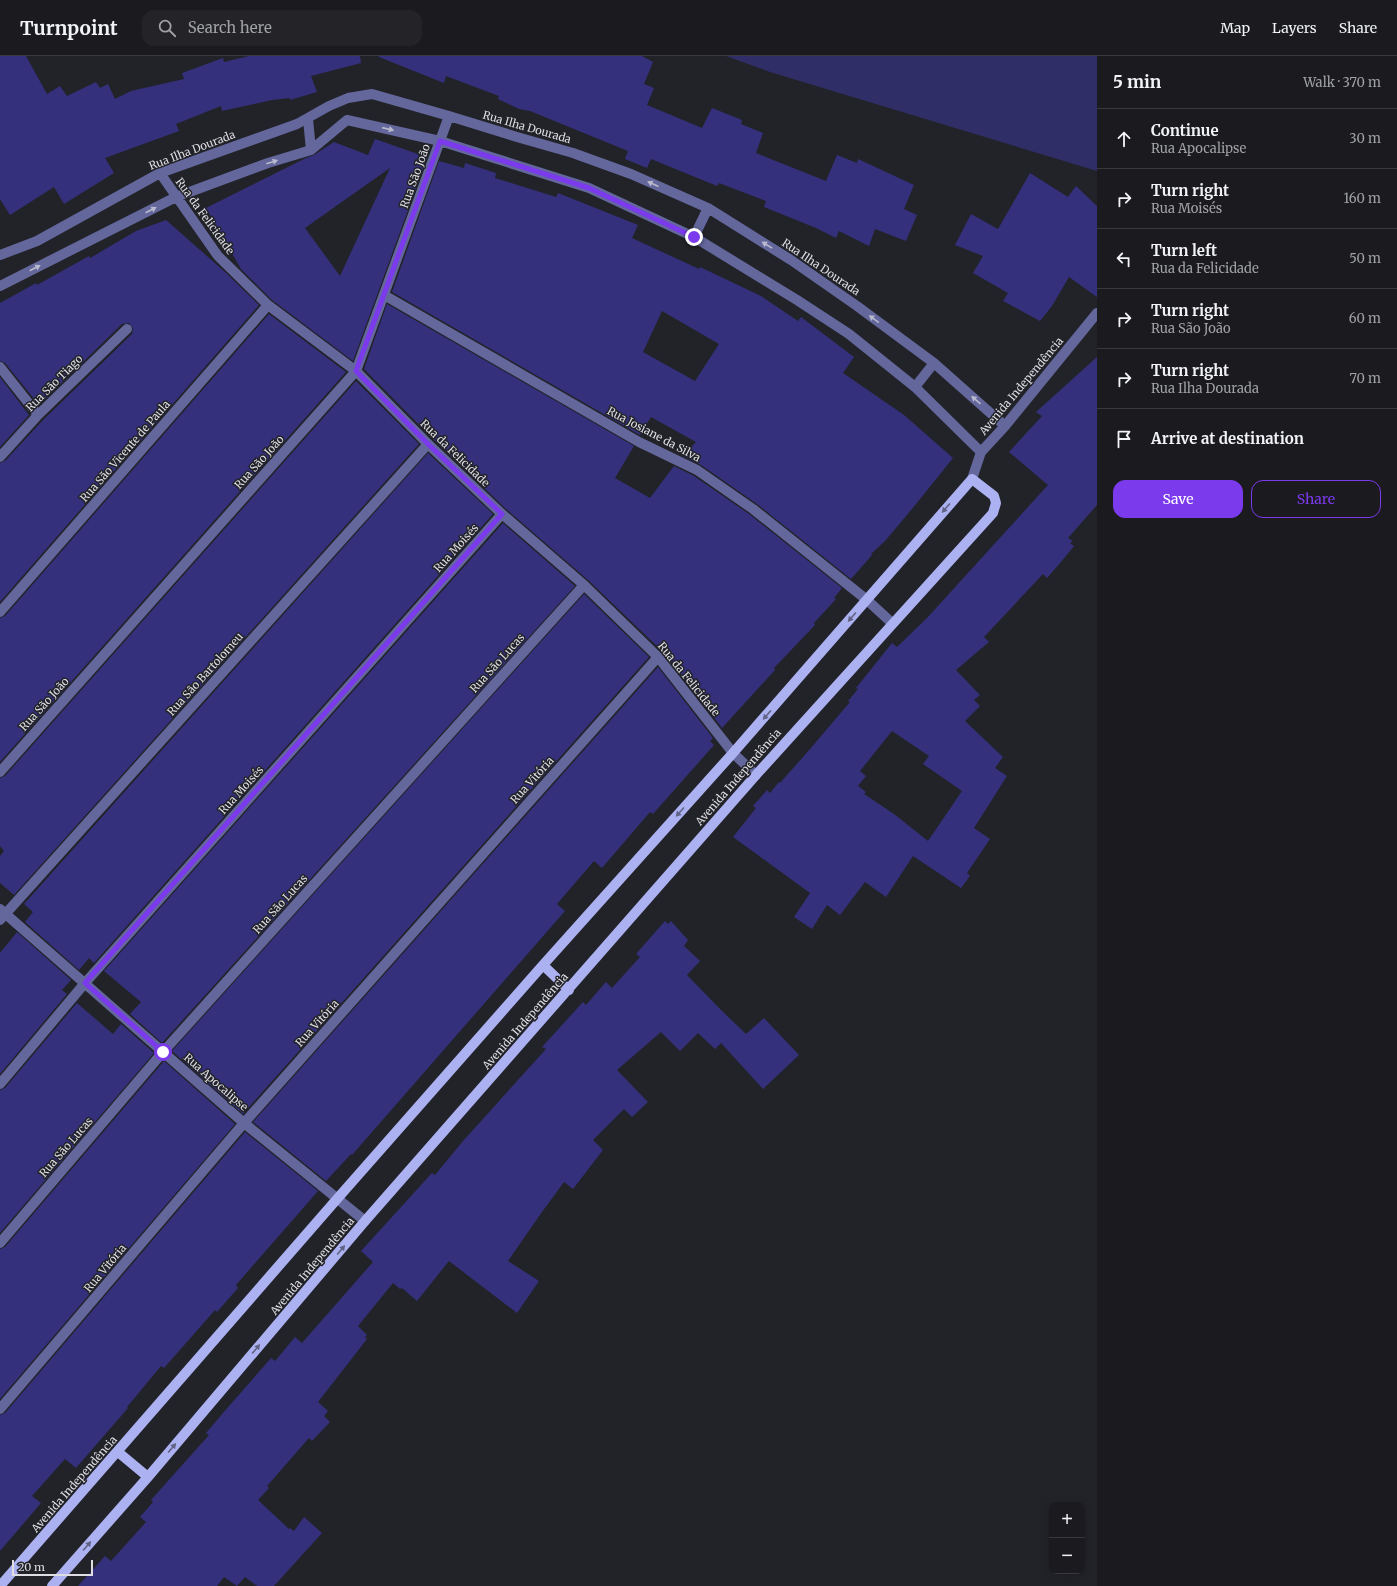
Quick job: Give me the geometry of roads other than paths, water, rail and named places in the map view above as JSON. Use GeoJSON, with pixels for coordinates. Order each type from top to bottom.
{"type":"FeatureCollection","features":[{"type":"Feature","properties":{"kind":"main road","name":"Avenida Independência"},"geometry":{"type":"LineString","coordinates":[[0,1586],[337,1199],[543,965],[733,753],[972,478],[994,496],[996,502],[993,513],[756,775],[365,1221],[148,1477],[52,1586]]}},
{"type":"Feature","properties":{"kind":"main road"},"geometry":{"type":"LineString","coordinates":[[543,965],[569,990]]}},
{"type":"Feature","properties":{"kind":"main road"},"geometry":{"type":"LineString","coordinates":[[118,1452],[148,1477]]}},
{"type":"Feature","properties":{"kind":"street","name":"Rua Ilha Dourada"},"geometry":{"type":"LineString","coordinates":[[0,255],[37,241],[160,173],[308,119],[329,106],[348,98],[372,94],[573,153],[631,174],[708,208],[791,260],[857,306],[934,363],[1005,426]]}},
{"type":"Feature","properties":{"kind":"street","name":"Rua São João"},"geometry":{"type":"LineString","coordinates":[[0,772],[356,371],[449,116]]}},
{"type":"Feature","properties":{"kind":"street"},"geometry":{"type":"LineString","coordinates":[[308,119],[311,150]]}},
{"type":"Feature","properties":{"kind":"street"},"geometry":{"type":"LineString","coordinates":[[0,286],[176,197],[268,163],[311,150],[347,120],[440,141],[589,188],[694,237],[797,300],[849,334],[915,388],[981,452]]}},
{"type":"Feature","properties":{"kind":"street","name":"Rua da Felicidade"},"geometry":{"type":"LineString","coordinates":[[160,173],[218,256],[268,305],[356,371],[428,444],[502,514],[584,585],[658,657],[733,753],[756,775]]}},
{"type":"Feature","properties":{"kind":"street"},"geometry":{"type":"LineString","coordinates":[[694,237],[708,208]]}},
{"type":"Feature","properties":{"kind":"street","name":"Rua Josiane da Silva"},"geometry":{"type":"LineString","coordinates":[[384,295],[639,442],[697,470],[753,509],[867,600],[892,623]]}},
{"type":"Feature","properties":{"kind":"street","name":"Rua São Vicente de Paula"},"geometry":{"type":"LineString","coordinates":[[0,612],[268,305]]}},
{"type":"Feature","properties":{"kind":"street","name":"Avenida Independência"},"geometry":{"type":"LineString","coordinates":[[972,478],[981,452],[1005,426],[1097,313]]}},
{"type":"Feature","properties":{"kind":"street","name":"Rua São Tiago"},"geometry":{"type":"LineString","coordinates":[[0,457],[38,415],[127,329]]}},
{"type":"Feature","properties":{"kind":"street"},"geometry":{"type":"LineString","coordinates":[[915,388],[934,363]]}},
{"type":"Feature","properties":{"kind":"street"},"geometry":{"type":"LineString","coordinates":[[0,367],[38,415]]}},
{"type":"Feature","properties":{"kind":"street","name":"Rua São Bartolomeu"},"geometry":{"type":"LineString","coordinates":[[2,914],[428,444]]}},
{"type":"Feature","properties":{"kind":"street","name":"Rua Moisés"},"geometry":{"type":"LineString","coordinates":[[0,1084],[85,983],[502,514]]}},
{"type":"Feature","properties":{"kind":"street","name":"Rua São Lucas"},"geometry":{"type":"LineString","coordinates":[[0,1243],[163,1052],[584,585]]}},
{"type":"Feature","properties":{"kind":"street","name":"Rua Vitória"},"geometry":{"type":"LineString","coordinates":[[0,1409],[244,1123],[658,657]]}},
{"type":"Feature","properties":{"kind":"street","name":"Rua Apocalipse"},"geometry":{"type":"LineString","coordinates":[[2,914],[85,983],[244,1123],[365,1221]]}}]}
